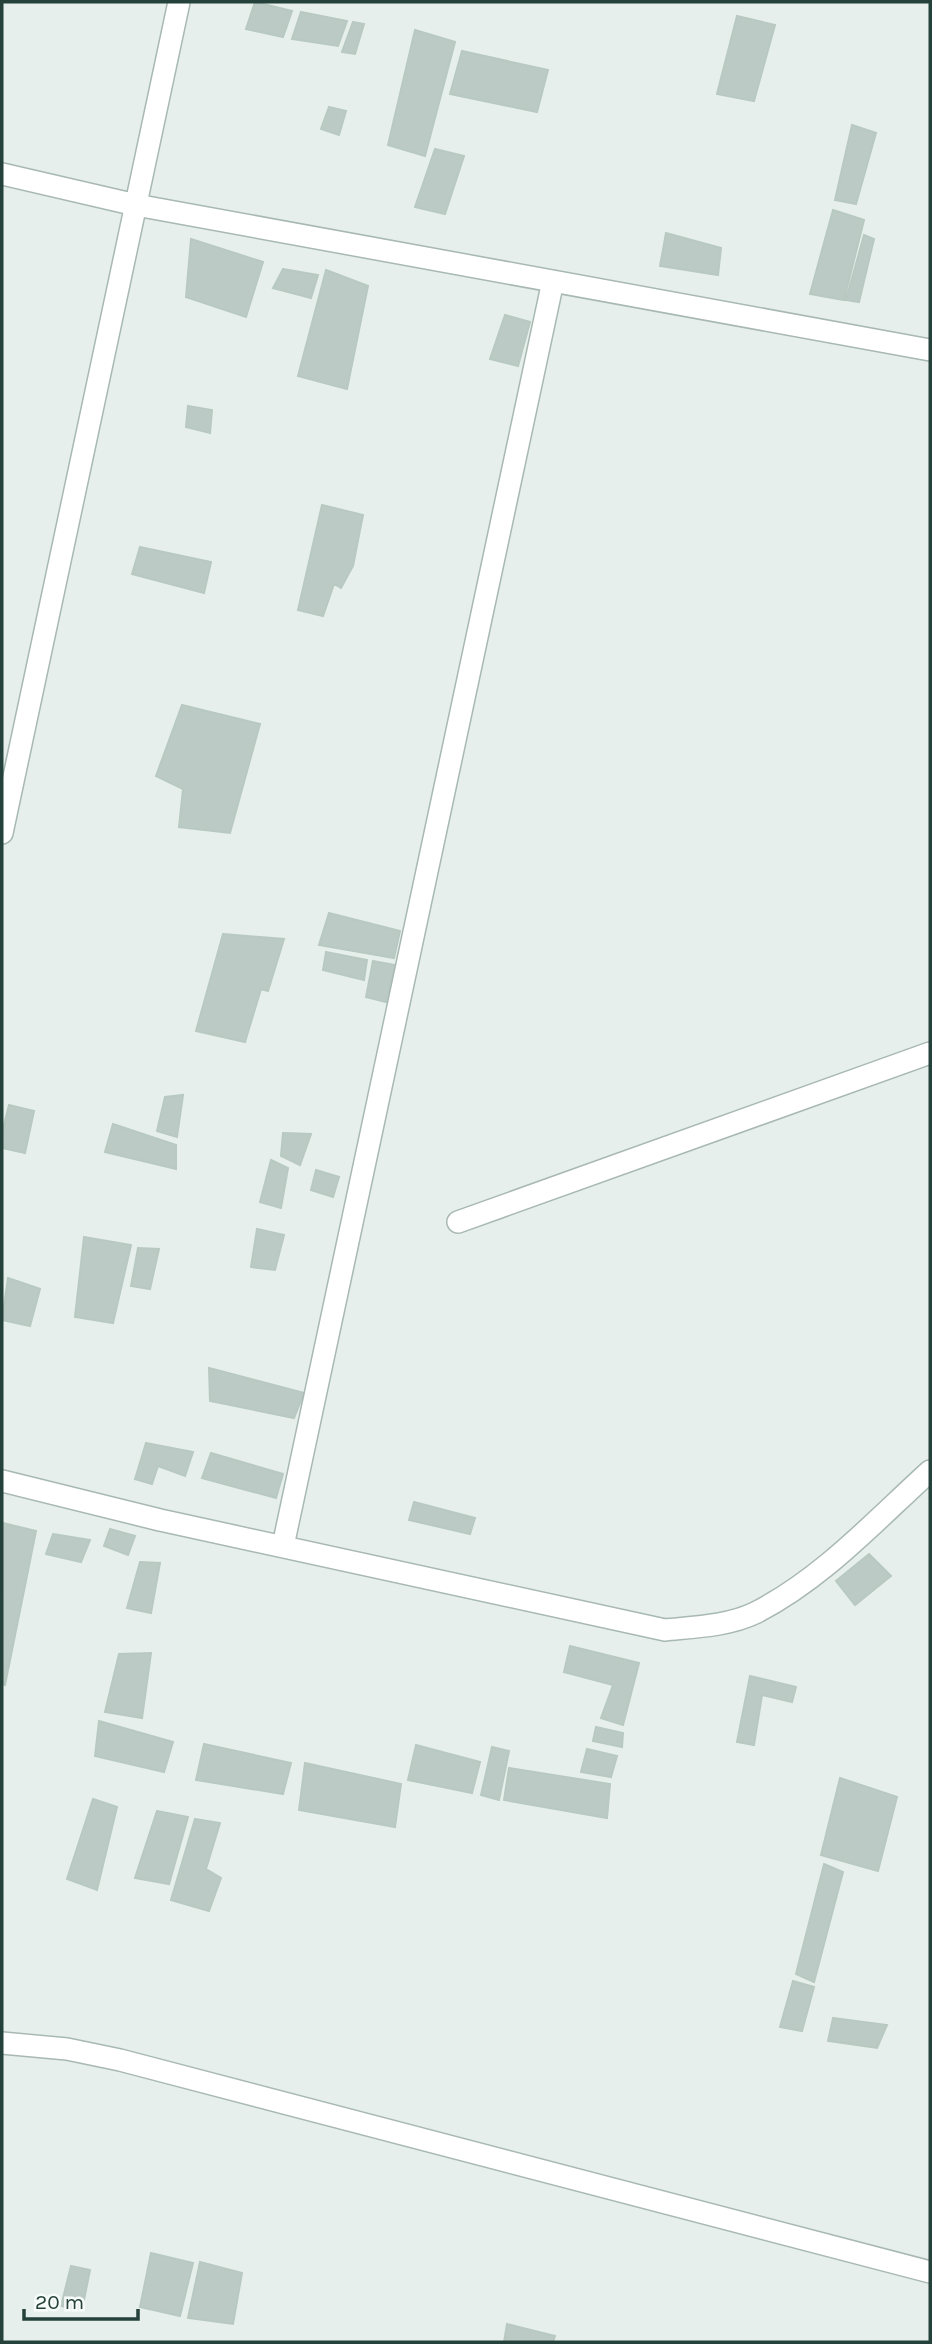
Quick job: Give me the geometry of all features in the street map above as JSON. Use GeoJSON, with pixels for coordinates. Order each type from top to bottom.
{"type":"FeatureCollection","features":[{"type":"Feature","properties":{"kind":"street"},"geometry":{"type":"LineString","coordinates":[[2,833],[179,2]]}},
{"type":"Feature","properties":{"kind":"street"},"geometry":{"type":"LineString","coordinates":[[2,174],[136,205],[930,349]]}},
{"type":"Feature","properties":{"kind":"street"},"geometry":{"type":"LineString","coordinates":[[283,1546],[554,281]]}},
{"type":"Feature","properties":{"kind":"street"},"geometry":{"type":"LineString","coordinates":[[458,1222],[930,1053]]}},
{"type":"Feature","properties":{"kind":"street"},"geometry":{"type":"LineString","coordinates":[[2,1481],[160,1520],[665,1630],[712,1625],[753,1614],[813,1577],[930,1471]]}},
{"type":"Feature","properties":{"kind":"street"},"geometry":{"type":"LineString","coordinates":[[2,2043],[67,2049],[120,2060],[930,2272]]}},
{"type":"Feature","properties":{"kind":"building"},"geometry":{"type":"Polygon","coordinates":[[[255,2],[292,11],[283,37],[246,29],[255,2]]]}},
{"type":"Feature","properties":{"kind":"building"},"geometry":{"type":"Polygon","coordinates":[[[301,12],[347,21],[338,46],[292,39],[301,12]]]}},
{"type":"Feature","properties":{"kind":"building"},"geometry":{"type":"Polygon","coordinates":[[[737,16],[775,25],[754,101],[717,94],[737,16]]]}},
{"type":"Feature","properties":{"kind":"building"},"geometry":{"type":"Polygon","coordinates":[[[353,22],[364,24],[355,54],[342,52],[353,22]]]}},
{"type":"Feature","properties":{"kind":"building"},"geometry":{"type":"Polygon","coordinates":[[[415,30],[455,42],[425,156],[388,145],[415,30]]]}},
{"type":"Feature","properties":{"kind":"building"},"geometry":{"type":"Polygon","coordinates":[[[462,51],[548,70],[537,112],[450,94],[462,51]]]}},
{"type":"Feature","properties":{"kind":"building"},"geometry":{"type":"Polygon","coordinates":[[[329,107],[346,111],[339,135],[321,129],[329,107]]]}},
{"type":"Feature","properties":{"kind":"building"},"geometry":{"type":"Polygon","coordinates":[[[852,125],[876,133],[856,204],[835,200],[852,125]]]}},
{"type":"Feature","properties":{"kind":"building"},"geometry":{"type":"Polygon","coordinates":[[[435,149],[464,156],[445,214],[415,207],[435,149]]]}},
{"type":"Feature","properties":{"kind":"building"},"geometry":{"type":"Polygon","coordinates":[[[833,210],[864,220],[844,300],[810,294],[833,210]]]}},
{"type":"Feature","properties":{"kind":"building"},"geometry":{"type":"Polygon","coordinates":[[[666,233],[721,248],[718,275],[660,266],[666,233]]]}},
{"type":"Feature","properties":{"kind":"building"},"geometry":{"type":"Polygon","coordinates":[[[864,235],[874,239],[859,302],[846,300],[864,235]]]}},
{"type":"Feature","properties":{"kind":"building"},"geometry":{"type":"Polygon","coordinates":[[[191,239],[263,262],[246,317],[186,297],[191,239]]]}},
{"type":"Feature","properties":{"kind":"building"},"geometry":{"type":"Polygon","coordinates":[[[283,269],[318,275],[311,298],[273,288],[283,269]]]}},
{"type":"Feature","properties":{"kind":"building"},"geometry":{"type":"Polygon","coordinates":[[[326,270],[368,286],[347,389],[298,376],[326,270]]]}},
{"type":"Feature","properties":{"kind":"building"},"geometry":{"type":"Polygon","coordinates":[[[505,315],[530,322],[518,366],[490,359],[505,315]]]}},
{"type":"Feature","properties":{"kind":"building"},"geometry":{"type":"Polygon","coordinates":[[[188,406],[212,410],[210,433],[186,427],[188,406]]]}},
{"type":"Feature","properties":{"kind":"building"},"geometry":{"type":"Polygon","coordinates":[[[322,505],[363,515],[353,566],[341,588],[334,584],[323,616],[298,610],[322,505]]]}},
{"type":"Feature","properties":{"kind":"building"},"geometry":{"type":"Polygon","coordinates":[[[140,547],[211,562],[204,593],[132,574],[140,547]]]}},
{"type":"Feature","properties":{"kind":"building"},"geometry":{"type":"Polygon","coordinates":[[[182,705],[260,724],[230,833],[179,827],[183,789],[156,776],[182,705]]]}},
{"type":"Feature","properties":{"kind":"building"},"geometry":{"type":"Polygon","coordinates":[[[329,913],[400,931],[394,958],[319,945],[329,913]]]}},
{"type":"Feature","properties":{"kind":"building"},"geometry":{"type":"Polygon","coordinates":[[[223,934],[284,939],[268,991],[261,989],[245,1042],[196,1031],[223,934]]]}},
{"type":"Feature","properties":{"kind":"building"},"geometry":{"type":"Polygon","coordinates":[[[326,952],[367,960],[364,980],[323,970],[326,952]]]}},
{"type":"Feature","properties":{"kind":"building"},"geometry":{"type":"Polygon","coordinates":[[[373,961],[395,965],[386,1002],[366,997],[373,961]]]}},
{"type":"Feature","properties":{"kind":"building"},"geometry":{"type":"Polygon","coordinates":[[[183,1095],[177,1137],[157,1131],[165,1097],[183,1095]]]}},
{"type":"Feature","properties":{"kind":"building"},"geometry":{"type":"Polygon","coordinates":[[[9,1105],[34,1111],[25,1153],[2,1148],[2,1133],[9,1105]]]}},
{"type":"Feature","properties":{"kind":"building"},"geometry":{"type":"Polygon","coordinates":[[[113,1124],[176,1145],[176,1169],[105,1152],[113,1124]]]}},
{"type":"Feature","properties":{"kind":"building"},"geometry":{"type":"Polygon","coordinates":[[[283,1133],[311,1134],[300,1165],[281,1156],[283,1133]]]}},
{"type":"Feature","properties":{"kind":"building"},"geometry":{"type":"Polygon","coordinates":[[[271,1160],[288,1168],[281,1208],[260,1202],[271,1160]]]}},
{"type":"Feature","properties":{"kind":"building"},"geometry":{"type":"Polygon","coordinates":[[[316,1170],[339,1177],[333,1197],[311,1190],[316,1170]]]}},
{"type":"Feature","properties":{"kind":"building"},"geometry":{"type":"Polygon","coordinates":[[[257,1229],[284,1235],[275,1270],[251,1267],[257,1229]]]}},
{"type":"Feature","properties":{"kind":"building"},"geometry":{"type":"Polygon","coordinates":[[[84,1237],[131,1245],[113,1323],[75,1317],[84,1237]]]}},
{"type":"Feature","properties":{"kind":"building"},"geometry":{"type":"Polygon","coordinates":[[[138,1248],[159,1249],[150,1289],[131,1286],[138,1248]]]}},
{"type":"Feature","properties":{"kind":"building"},"geometry":{"type":"Polygon","coordinates":[[[8,1278],[40,1289],[30,1326],[2,1320],[8,1278]]]}},
{"type":"Feature","properties":{"kind":"building"},"geometry":{"type":"Polygon","coordinates":[[[209,1368],[304,1393],[294,1418],[210,1401],[209,1368]]]}},
{"type":"Feature","properties":{"kind":"building"},"geometry":{"type":"Polygon","coordinates":[[[146,1443],[193,1452],[185,1476],[158,1466],[152,1484],[135,1479],[146,1443]]]}},
{"type":"Feature","properties":{"kind":"building"},"geometry":{"type":"Polygon","coordinates":[[[211,1453],[283,1474],[276,1498],[202,1478],[211,1453]]]}},
{"type":"Feature","properties":{"kind":"building"},"geometry":{"type":"Polygon","coordinates":[[[414,1502],[475,1518],[470,1534],[409,1520],[414,1502]]]}},
{"type":"Feature","properties":{"kind":"building"},"geometry":{"type":"Polygon","coordinates":[[[3,1523],[36,1531],[5,1685],[2,1684],[3,1523]]]}},
{"type":"Feature","properties":{"kind":"building"},"geometry":{"type":"Polygon","coordinates":[[[110,1529],[135,1536],[128,1555],[104,1546],[110,1529]]]}},
{"type":"Feature","properties":{"kind":"building"},"geometry":{"type":"Polygon","coordinates":[[[53,1534],[90,1540],[81,1562],[46,1554],[53,1534]]]}},
{"type":"Feature","properties":{"kind":"building"},"geometry":{"type":"Polygon","coordinates":[[[869,1554],[891,1576],[855,1605],[836,1581],[869,1554]]]}},
{"type":"Feature","properties":{"kind":"building"},"geometry":{"type":"Polygon","coordinates":[[[140,1562],[160,1563],[151,1613],[127,1608],[140,1562]]]}},
{"type":"Feature","properties":{"kind":"building"},"geometry":{"type":"Polygon","coordinates":[[[570,1646],[639,1663],[623,1725],[601,1718],[613,1685],[564,1672],[570,1646]]]}},
{"type":"Feature","properties":{"kind":"building"},"geometry":{"type":"Polygon","coordinates":[[[151,1653],[142,1718],[105,1712],[119,1654],[151,1653]]]}},
{"type":"Feature","properties":{"kind":"building"},"geometry":{"type":"Polygon","coordinates":[[[750,1676],[796,1687],[792,1702],[762,1695],[754,1745],[737,1742],[750,1676]]]}},
{"type":"Feature","properties":{"kind":"building"},"geometry":{"type":"Polygon","coordinates":[[[99,1721],[173,1742],[164,1772],[95,1756],[99,1721]]]}},
{"type":"Feature","properties":{"kind":"building"},"geometry":{"type":"Polygon","coordinates":[[[596,1727],[623,1733],[622,1747],[593,1741],[596,1727]]]}},
{"type":"Feature","properties":{"kind":"building"},"geometry":{"type":"Polygon","coordinates":[[[204,1744],[291,1763],[283,1794],[196,1780],[204,1744]]]}},
{"type":"Feature","properties":{"kind":"building"},"geometry":{"type":"Polygon","coordinates":[[[416,1745],[480,1762],[472,1793],[408,1780],[416,1745]]]}},
{"type":"Feature","properties":{"kind":"building"},"geometry":{"type":"Polygon","coordinates":[[[492,1747],[509,1751],[499,1800],[481,1795],[492,1747]]]}},
{"type":"Feature","properties":{"kind":"building"},"geometry":{"type":"Polygon","coordinates":[[[587,1749],[617,1756],[611,1777],[581,1772],[587,1749]]]}},
{"type":"Feature","properties":{"kind":"building"},"geometry":{"type":"Polygon","coordinates":[[[305,1763],[401,1784],[395,1827],[299,1810],[305,1763]]]}},
{"type":"Feature","properties":{"kind":"building"},"geometry":{"type":"Polygon","coordinates":[[[509,1768],[610,1784],[607,1818],[504,1800],[509,1768]]]}},
{"type":"Feature","properties":{"kind":"building"},"geometry":{"type":"Polygon","coordinates":[[[840,1778],[897,1797],[878,1871],[821,1855],[840,1778]]]}},
{"type":"Feature","properties":{"kind":"building"},"geometry":{"type":"Polygon","coordinates":[[[93,1799],[117,1807],[97,1890],[67,1879],[93,1799]]]}},
{"type":"Feature","properties":{"kind":"building"},"geometry":{"type":"Polygon","coordinates":[[[157,1811],[188,1817],[169,1884],[135,1878],[157,1811]]]}},
{"type":"Feature","properties":{"kind":"building"},"geometry":{"type":"Polygon","coordinates":[[[195,1819],[220,1823],[206,1869],[221,1878],[209,1911],[171,1900],[195,1819]]]}},
{"type":"Feature","properties":{"kind":"building"},"geometry":{"type":"Polygon","coordinates":[[[824,1864],[843,1872],[814,1982],[796,1974],[824,1864]]]}},
{"type":"Feature","properties":{"kind":"building"},"geometry":{"type":"Polygon","coordinates":[[[793,1981],[814,1987],[802,2031],[780,2027],[793,1981]]]}},
{"type":"Feature","properties":{"kind":"building"},"geometry":{"type":"Polygon","coordinates":[[[833,2018],[887,2025],[877,2048],[828,2041],[833,2018]]]}},
{"type":"Feature","properties":{"kind":"building"},"geometry":{"type":"Polygon","coordinates":[[[151,2253],[193,2263],[180,2316],[140,2307],[151,2253]]]}},
{"type":"Feature","properties":{"kind":"building"},"geometry":{"type":"Polygon","coordinates":[[[200,2262],[242,2273],[233,2324],[188,2318],[200,2262]]]}},
{"type":"Feature","properties":{"kind":"building"},"geometry":{"type":"Polygon","coordinates":[[[71,2266],[90,2270],[82,2310],[61,2306],[71,2266]]]}},
{"type":"Feature","properties":{"kind":"building"},"geometry":{"type":"Polygon","coordinates":[[[507,2324],[555,2336],[553,2342],[504,2342],[507,2324]]]}}]}
